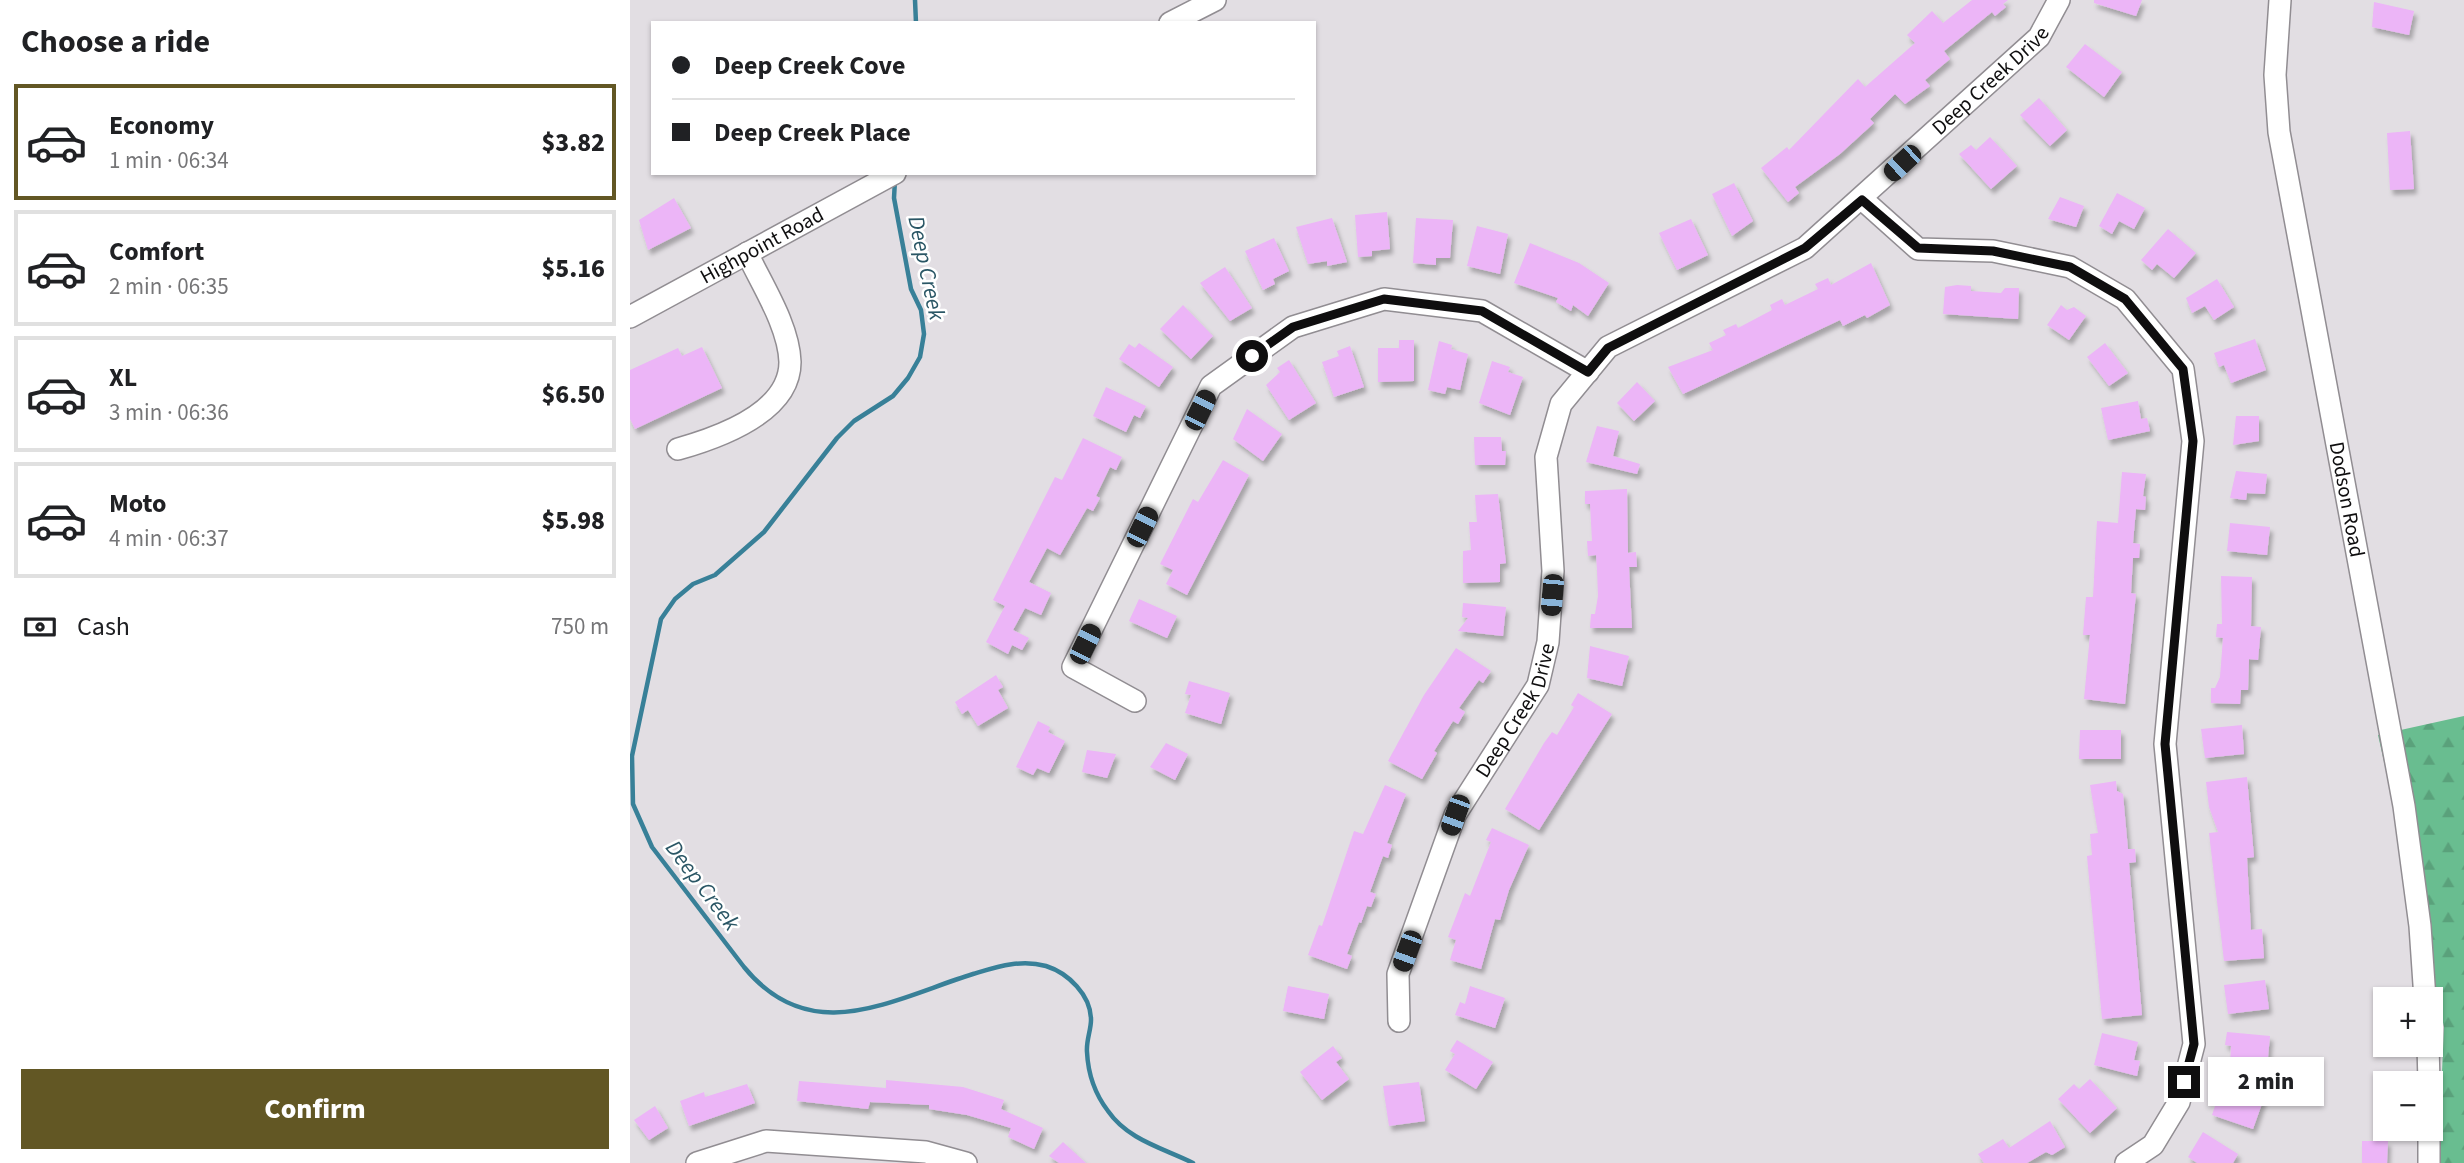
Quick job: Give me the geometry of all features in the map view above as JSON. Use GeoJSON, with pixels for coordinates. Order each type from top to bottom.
{"type":"FeatureCollection","features":[{"type":"Feature","properties":{"kind":"street"},"geometry":{"type":"LineString","coordinates":[[1174,21],[1215,0]]}},
{"type":"Feature","properties":{"kind":"street","name":"Deep Creek Drive"},"geometry":{"type":"LineString","coordinates":[[1399,1021],[1398,974],[1455,815],[1538,685],[1548,642],[1553,571],[1546,457],[1561,404],[1608,348],[1805,248],[1862,200],[2039,37],[2059,0]]}},
{"type":"Feature","properties":{"kind":"street","name":"Dodson Road"},"geometry":{"type":"LineString","coordinates":[[2280,0],[2275,75],[2279,132],[2404,806],[2420,926],[2424,987]]}},
{"type":"Feature","properties":{"kind":"street","name":"Highpoint Road"},"geometry":{"type":"LineString","coordinates":[[630,317],[891,175]]}},
{"type":"Feature","properties":{"kind":"street"},"geometry":{"type":"LineString","coordinates":[[1862,200],[1918,248],[1993,251],[2070,267],[2125,299],[2183,369],[2193,441],[2165,744],[2194,1044],[2179,1101],[2153,1145],[2126,1163]]}},
{"type":"Feature","properties":{"kind":"street"},"geometry":{"type":"LineString","coordinates":[[678,449],[737,426],[764,409],[778,397],[787,380],[790,362],[785,340],[747,253]]}},
{"type":"Feature","properties":{"kind":"street"},"geometry":{"type":"LineString","coordinates":[[1135,701],[1073,667],[1211,386],[1293,327],[1384,299],[1482,311],[1588,372]]}},
{"type":"Feature","properties":{"kind":"street"},"geometry":{"type":"LineString","coordinates":[[697,1163],[766,1141],[900,1157],[926,1152],[966,1163]]}},
{"type":"Feature","properties":{"kind":"street"},"geometry":{"type":"LineString","coordinates":[[2429,1141],[2429,1163]]}},
{"type":"Feature","properties":{"kind":"green space"},"geometry":{"type":"Polygon","coordinates":[[[2464,716],[2464,1163],[2438,1163],[2439,1141],[2443,1141],[2443,987],[2435,987],[2378,735],[2464,716]]]}},
{"type":"Feature","properties":{"kind":"building"},"geometry":{"type":"Polygon","coordinates":[[[1972,0],[2008,0],[2003,4],[2006,7],[1995,16],[1992,12],[1944,51],[1950,59],[1925,80],[1930,86],[1905,104],[1895,94],[1870,119],[1874,123],[1840,154],[1795,187],[1799,193],[1788,202],[1761,168],[1787,147],[1789,150],[1858,79],[1865,87],[1915,43],[1907,35],[1932,11],[1943,23],[1972,0]]]}},
{"type":"Feature","properties":{"kind":"building"},"geometry":{"type":"Polygon","coordinates":[[[2094,0],[2142,0],[2136,16],[2094,3],[2094,0]]]}},
{"type":"Feature","properties":{"kind":"building"},"geometry":{"type":"Polygon","coordinates":[[[2374,2],[2414,11],[2409,35],[2372,27],[2374,2]]]}},
{"type":"Feature","properties":{"kind":"building"},"geometry":{"type":"Polygon","coordinates":[[[2085,44],[2122,72],[2104,97],[2066,67],[2085,44]]]}},
{"type":"Feature","properties":{"kind":"building"},"geometry":{"type":"Polygon","coordinates":[[[2039,98],[2067,130],[2050,146],[2020,115],[2039,98]]]}},
{"type":"Feature","properties":{"kind":"building"},"geometry":{"type":"Polygon","coordinates":[[[2410,131],[2414,189],[2390,190],[2387,133],[2410,131]]]}},
{"type":"Feature","properties":{"kind":"building"},"geometry":{"type":"Polygon","coordinates":[[[1990,137],[2017,166],[1991,189],[1959,154],[1971,145],[1976,150],[1990,137]]]}},
{"type":"Feature","properties":{"kind":"building"},"geometry":{"type":"Polygon","coordinates":[[[1734,183],[1753,221],[1732,236],[1712,194],[1734,183]]]}},
{"type":"Feature","properties":{"kind":"building"},"geometry":{"type":"Polygon","coordinates":[[[2117,193],[2145,208],[2134,229],[2119,221],[2112,234],[2099,226],[2117,193]]]}},
{"type":"Feature","properties":{"kind":"building"},"geometry":{"type":"Polygon","coordinates":[[[2060,197],[2084,206],[2076,227],[2048,219],[2060,197]]]}},
{"type":"Feature","properties":{"kind":"building"},"geometry":{"type":"Polygon","coordinates":[[[674,198],[691,228],[648,250],[639,220],[674,198]]]}},
{"type":"Feature","properties":{"kind":"building"},"geometry":{"type":"Polygon","coordinates":[[[1387,212],[1390,249],[1372,251],[1372,256],[1358,257],[1355,215],[1387,212]]]}},
{"type":"Feature","properties":{"kind":"building"},"geometry":{"type":"Polygon","coordinates":[[[1332,218],[1347,262],[1327,266],[1327,261],[1308,264],[1296,227],[1332,218]]]}},
{"type":"Feature","properties":{"kind":"building"},"geometry":{"type":"Polygon","coordinates":[[[1416,218],[1453,220],[1450,258],[1436,258],[1436,265],[1413,263],[1416,218]]]}},
{"type":"Feature","properties":{"kind":"building"},"geometry":{"type":"Polygon","coordinates":[[[1691,219],[1708,255],[1677,270],[1659,233],[1691,219]]]}},
{"type":"Feature","properties":{"kind":"building"},"geometry":{"type":"Polygon","coordinates":[[[1477,226],[1508,234],[1500,274],[1467,266],[1477,226]]]}},
{"type":"Feature","properties":{"kind":"building"},"geometry":{"type":"Polygon","coordinates":[[[2168,229],[2196,253],[2174,278],[2157,264],[2152,270],[2141,260],[2168,229]]]}},
{"type":"Feature","properties":{"kind":"building"},"geometry":{"type":"Polygon","coordinates":[[[1274,238],[1289,271],[1273,279],[1275,284],[1263,290],[1245,251],[1274,238]]]}},
{"type":"Feature","properties":{"kind":"building"},"geometry":{"type":"Polygon","coordinates":[[[1530,243],[1579,263],[1609,283],[1588,316],[1573,305],[1571,311],[1556,302],[1558,298],[1514,283],[1530,243]]]}},
{"type":"Feature","properties":{"kind":"building"},"geometry":{"type":"Polygon","coordinates":[[[1871,263],[1890,305],[1867,318],[1865,315],[1843,326],[1840,320],[1683,394],[1668,367],[1713,350],[1709,343],[1726,335],[1723,330],[1736,324],[1738,328],[1772,310],[1770,305],[1782,299],[1785,305],[1818,289],[1815,284],[1828,278],[1831,285],[1871,263]]]}},
{"type":"Feature","properties":{"kind":"building"},"geometry":{"type":"Polygon","coordinates":[[[1225,267],[1252,308],[1230,321],[1200,283],[1225,267]]]}},
{"type":"Feature","properties":{"kind":"building"},"geometry":{"type":"Polygon","coordinates":[[[2217,279],[2234,307],[2214,320],[2205,306],[2192,313],[2186,298],[2217,279]]]}},
{"type":"Feature","properties":{"kind":"building"},"geometry":{"type":"Polygon","coordinates":[[[1971,286],[1971,291],[2001,293],[2005,288],[2019,288],[2018,319],[1943,314],[1945,287],[1971,286]]]}},
{"type":"Feature","properties":{"kind":"building"},"geometry":{"type":"Polygon","coordinates":[[[1183,305],[1213,336],[1191,359],[1160,329],[1183,305]]]}},
{"type":"Feature","properties":{"kind":"building"},"geometry":{"type":"Polygon","coordinates":[[[2061,305],[2067,310],[2074,307],[2086,316],[2069,340],[2047,325],[2061,305]]]}},
{"type":"Feature","properties":{"kind":"building"},"geometry":{"type":"Polygon","coordinates":[[[2255,339],[2266,370],[2231,383],[2224,365],[2219,367],[2214,353],[2255,339]]]}},
{"type":"Feature","properties":{"kind":"building"},"geometry":{"type":"Polygon","coordinates":[[[1399,340],[1414,340],[1414,381],[1378,382],[1378,348],[1399,348],[1399,340]]]}},
{"type":"Feature","properties":{"kind":"building"},"geometry":{"type":"Polygon","coordinates":[[[1439,341],[1452,345],[1451,349],[1468,354],[1460,390],[1447,387],[1445,394],[1428,390],[1439,341]]]}},
{"type":"Feature","properties":{"kind":"building"},"geometry":{"type":"Polygon","coordinates":[[[1139,343],[1173,367],[1159,387],[1119,359],[1129,344],[1135,348],[1139,343]]]}},
{"type":"Feature","properties":{"kind":"building"},"geometry":{"type":"Polygon","coordinates":[[[2105,343],[2128,373],[2109,386],[2087,357],[2105,343]]]}},
{"type":"Feature","properties":{"kind":"building"},"geometry":{"type":"Polygon","coordinates":[[[1350,346],[1364,387],[1334,397],[1322,362],[1339,356],[1337,351],[1350,346]]]}},
{"type":"Feature","properties":{"kind":"building"},"geometry":{"type":"Polygon","coordinates":[[[702,347],[722,388],[635,429],[630,419],[630,370],[678,348],[682,356],[702,347]]]}},
{"type":"Feature","properties":{"kind":"building"},"geometry":{"type":"Polygon","coordinates":[[[1289,360],[1316,403],[1289,420],[1266,385],[1280,372],[1277,368],[1289,360]]]}},
{"type":"Feature","properties":{"kind":"building"},"geometry":{"type":"Polygon","coordinates":[[[1492,361],[1510,367],[1508,372],[1523,377],[1510,415],[1479,403],[1492,361]]]}},
{"type":"Feature","properties":{"kind":"building"},"geometry":{"type":"Polygon","coordinates":[[[1637,382],[1655,401],[1634,421],[1617,403],[1637,382]]]}},
{"type":"Feature","properties":{"kind":"building"},"geometry":{"type":"Polygon","coordinates":[[[1106,387],[1146,406],[1140,418],[1134,415],[1126,432],[1093,416],[1106,387]]]}},
{"type":"Feature","properties":{"kind":"building"},"geometry":{"type":"Polygon","coordinates":[[[2138,401],[2141,419],[2147,418],[2150,431],[2108,440],[2101,408],[2138,401]]]}},
{"type":"Feature","properties":{"kind":"building"},"geometry":{"type":"Polygon","coordinates":[[[1247,409],[1282,434],[1263,461],[1233,439],[1247,409]]]}},
{"type":"Feature","properties":{"kind":"building"},"geometry":{"type":"Polygon","coordinates":[[[2236,416],[2259,416],[2259,441],[2233,445],[2236,416]]]}},
{"type":"Feature","properties":{"kind":"building"},"geometry":{"type":"Polygon","coordinates":[[[1597,426],[1619,431],[1613,456],[1640,464],[1637,474],[1586,462],[1597,426]]]}},
{"type":"Feature","properties":{"kind":"building"},"geometry":{"type":"Polygon","coordinates":[[[1474,437],[1501,437],[1502,451],[1506,451],[1505,465],[1475,465],[1474,437]]]}},
{"type":"Feature","properties":{"kind":"building"},"geometry":{"type":"Polygon","coordinates":[[[1083,438],[1122,457],[1116,470],[1110,467],[1096,496],[1100,498],[1093,511],[1087,508],[1060,555],[1047,548],[1029,582],[1051,593],[1041,615],[1025,608],[1013,630],[1029,638],[1022,650],[1012,645],[1008,654],[986,642],[1005,606],[993,600],[1055,477],[1062,480],[1083,438]]]}},
{"type":"Feature","properties":{"kind":"building"},"geometry":{"type":"Polygon","coordinates":[[[1223,460],[1249,475],[1187,595],[1166,584],[1173,570],[1160,564],[1193,499],[1198,502],[1223,460]]]}},
{"type":"Feature","properties":{"kind":"building"},"geometry":{"type":"Polygon","coordinates":[[[2236,471],[2267,474],[2265,494],[2247,493],[2246,500],[2230,498],[2236,471]]]}},
{"type":"Feature","properties":{"kind":"building"},"geometry":{"type":"Polygon","coordinates":[[[2122,472],[2146,474],[2143,496],[2146,497],[2145,510],[2136,509],[2133,543],[2140,544],[2139,558],[2133,558],[2131,593],[2136,594],[2125,704],[2084,699],[2090,635],[2083,635],[2086,597],[2093,597],[2097,521],[2118,523],[2122,472]]]}},
{"type":"Feature","properties":{"kind":"building"},"geometry":{"type":"Polygon","coordinates":[[[1627,489],[1628,553],[1636,552],[1637,567],[1629,567],[1632,628],[1590,628],[1591,614],[1595,614],[1598,596],[1596,555],[1588,556],[1587,541],[1592,541],[1590,504],[1585,504],[1585,491],[1627,489]]]}},
{"type":"Feature","properties":{"kind":"building"},"geometry":{"type":"Polygon","coordinates":[[[1498,494],[1506,563],[1500,564],[1500,582],[1463,583],[1463,551],[1471,550],[1469,522],[1477,522],[1475,495],[1498,494]]]}},
{"type":"Feature","properties":{"kind":"building"},"geometry":{"type":"Polygon","coordinates":[[[2230,523],[2270,527],[2267,555],[2227,551],[2230,523]]]}},
{"type":"Feature","properties":{"kind":"building"},"geometry":{"type":"Polygon","coordinates":[[[2221,576],[2252,577],[2251,626],[2261,627],[2258,660],[2249,659],[2248,690],[2241,690],[2240,704],[2211,703],[2211,688],[2215,688],[2220,677],[2223,638],[2216,637],[2217,624],[2222,624],[2221,576]]]}},
{"type":"Feature","properties":{"kind":"building"},"geometry":{"type":"Polygon","coordinates":[[[1139,599],[1177,616],[1167,638],[1129,621],[1139,599]]]}},
{"type":"Feature","properties":{"kind":"building"},"geometry":{"type":"Polygon","coordinates":[[[1463,603],[1506,607],[1503,636],[1458,631],[1468,618],[1462,617],[1463,603]]]}},
{"type":"Feature","properties":{"kind":"building"},"geometry":{"type":"Polygon","coordinates":[[[1590,646],[1629,656],[1622,686],[1587,678],[1590,646]]]}},
{"type":"Feature","properties":{"kind":"building"},"geometry":{"type":"Polygon","coordinates":[[[1456,648],[1491,671],[1483,683],[1479,680],[1459,708],[1465,712],[1458,724],[1453,721],[1434,751],[1437,753],[1422,779],[1388,761],[1424,695],[1456,648]]]}},
{"type":"Feature","properties":{"kind":"building"},"geometry":{"type":"Polygon","coordinates":[[[996,675],[1003,687],[998,690],[1008,708],[978,726],[968,710],[962,714],[955,702],[996,675]]]}},
{"type":"Feature","properties":{"kind":"building"},"geometry":{"type":"Polygon","coordinates":[[[1189,681],[1230,693],[1221,724],[1185,713],[1191,695],[1185,694],[1189,681]]]}},
{"type":"Feature","properties":{"kind":"building"},"geometry":{"type":"Polygon","coordinates":[[[1578,693],[1612,714],[1539,830],[1505,809],[1544,743],[1552,732],[1557,735],[1574,707],[1571,705],[1578,693]]]}},
{"type":"Feature","properties":{"kind":"building"},"geometry":{"type":"Polygon","coordinates":[[[1038,721],[1050,727],[1048,732],[1065,741],[1049,773],[1037,768],[1033,775],[1016,767],[1038,721]]]}},
{"type":"Feature","properties":{"kind":"building"},"geometry":{"type":"Polygon","coordinates":[[[2242,725],[2244,754],[2205,758],[2201,729],[2242,725]]]}},
{"type":"Feature","properties":{"kind":"building"},"geometry":{"type":"Polygon","coordinates":[[[2080,730],[2121,730],[2121,759],[2079,759],[2080,730]]]}},
{"type":"Feature","properties":{"kind":"building"},"geometry":{"type":"Polygon","coordinates":[[[1166,743],[1188,754],[1175,780],[1150,767],[1166,743]]]}},
{"type":"Feature","properties":{"kind":"building"},"geometry":{"type":"Polygon","coordinates":[[[1087,750],[1116,754],[1107,778],[1082,772],[1087,750]]]}},
{"type":"Feature","properties":{"kind":"building"},"geometry":{"type":"Polygon","coordinates":[[[2247,777],[2254,857],[2247,858],[2251,930],[2262,929],[2264,958],[2224,961],[2209,833],[2218,832],[2209,807],[2206,782],[2247,777]]]}},
{"type":"Feature","properties":{"kind":"building"},"geometry":{"type":"Polygon","coordinates":[[[2116,781],[2117,791],[2123,794],[2128,849],[2135,849],[2136,862],[2129,863],[2142,1015],[2102,1019],[2087,856],[2092,855],[2090,834],[2098,833],[2090,785],[2116,781]]]}},
{"type":"Feature","properties":{"kind":"building"},"geometry":{"type":"Polygon","coordinates":[[[1385,785],[1406,794],[1387,843],[1392,845],[1388,858],[1383,856],[1370,892],[1376,894],[1371,907],[1367,906],[1361,923],[1359,922],[1347,954],[1352,956],[1347,969],[1308,955],[1319,925],[1322,926],[1354,831],[1363,834],[1385,785]]]}},
{"type":"Feature","properties":{"kind":"building"},"geometry":{"type":"Polygon","coordinates":[[[1492,828],[1529,845],[1509,890],[1500,920],[1495,919],[1481,969],[1450,960],[1456,940],[1448,937],[1465,893],[1470,896],[1491,842],[1486,840],[1492,828]]]}},
{"type":"Feature","properties":{"kind":"building"},"geometry":{"type":"Polygon","coordinates":[[[2265,980],[2269,1009],[2228,1014],[2224,985],[2265,980]]]}},
{"type":"Feature","properties":{"kind":"building"},"geometry":{"type":"Polygon","coordinates":[[[1288,986],[1329,994],[1324,1019],[1283,1011],[1288,986]]]}},
{"type":"Feature","properties":{"kind":"building"},"geometry":{"type":"Polygon","coordinates":[[[1470,986],[1505,998],[1495,1028],[1455,1015],[1460,1002],[1465,1004],[1470,986]]]}},
{"type":"Feature","properties":{"kind":"building"},"geometry":{"type":"Polygon","coordinates":[[[2227,1032],[2270,1036],[2267,1068],[2230,1065],[2231,1046],[2225,1045],[2227,1032]]]}},
{"type":"Feature","properties":{"kind":"building"},"geometry":{"type":"Polygon","coordinates":[[[2102,1033],[2138,1042],[2134,1060],[2140,1061],[2137,1076],[2094,1065],[2102,1033]]]}},
{"type":"Feature","properties":{"kind":"building"},"geometry":{"type":"Polygon","coordinates":[[[1457,1040],[1493,1062],[1476,1089],[1445,1070],[1455,1054],[1450,1051],[1457,1040]]]}},
{"type":"Feature","properties":{"kind":"building"},"geometry":{"type":"Polygon","coordinates":[[[1333,1046],[1342,1058],[1336,1062],[1349,1079],[1322,1100],[1300,1072],[1333,1046]]]}},
{"type":"Feature","properties":{"kind":"building"},"geometry":{"type":"Polygon","coordinates":[[[2090,1079],[2117,1108],[2090,1133],[2058,1099],[2074,1084],[2079,1089],[2090,1079]]]}},
{"type":"Feature","properties":{"kind":"building"},"geometry":{"type":"Polygon","coordinates":[[[886,1080],[963,1087],[1004,1100],[1001,1109],[1043,1128],[1034,1149],[1008,1137],[1011,1128],[967,1115],[929,1109],[929,1105],[870,1102],[868,1109],[797,1101],[799,1081],[886,1088],[886,1080]]]}},
{"type":"Feature","properties":{"kind":"building"},"geometry":{"type":"Polygon","coordinates":[[[1419,1082],[1425,1121],[1389,1126],[1383,1086],[1419,1082]]]}},
{"type":"Feature","properties":{"kind":"building"},"geometry":{"type":"Polygon","coordinates":[[[2216,1082],[2264,1098],[2253,1129],[2212,1115],[2218,1097],[2212,1095],[2216,1082]]]}},
{"type":"Feature","properties":{"kind":"building"},"geometry":{"type":"Polygon","coordinates":[[[747,1084],[755,1103],[689,1126],[680,1101],[704,1092],[705,1097],[747,1084]]]}},
{"type":"Feature","properties":{"kind":"building"},"geometry":{"type":"Polygon","coordinates":[[[655,1106],[668,1128],[649,1140],[634,1120],[655,1106]]]}},
{"type":"Feature","properties":{"kind":"building"},"geometry":{"type":"Polygon","coordinates":[[[2050,1121],[2065,1147],[2052,1155],[2046,1152],[2027,1163],[1984,1163],[1978,1154],[2003,1139],[2009,1148],[2050,1121]]]}},
{"type":"Feature","properties":{"kind":"building"},"geometry":{"type":"Polygon","coordinates":[[[2203,1132],[2238,1154],[2233,1163],[2197,1163],[2188,1157],[2203,1132]]]}},
{"type":"Feature","properties":{"kind":"building"},"geometry":{"type":"Polygon","coordinates":[[[2362,1141],[2388,1141],[2387,1163],[2362,1163],[2362,1141]]]}},
{"type":"Feature","properties":{"kind":"building"},"geometry":{"type":"Polygon","coordinates":[[[1063,1142],[1086,1163],[1059,1163],[1049,1156],[1063,1142]]]}},
{"type":"Feature","properties":{"kind":"waterway","name":"Deep Creek"},"geometry":{"type":"LineString","coordinates":[[915,0],[916,21]]}},
{"type":"Feature","properties":{"kind":"waterway","name":"Deep Creek"},"geometry":{"type":"LineString","coordinates":[[895,180],[894,198],[911,289],[921,310],[924,334],[920,357],[893,396],[854,421],[837,438],[764,532],[715,575],[693,584],[675,599],[661,619],[632,756],[633,804],[652,847],[744,967],[770,992],[796,1006],[824,1012],[853,1011],[882,1005],[982,971],[1018,964],[1046,966],[1062,974],[1077,986],[1090,1011],[1088,1060],[1093,1083],[1103,1104],[1116,1121],[1136,1136],[1193,1163]]}},
{"type":"Feature","properties":{"kind":"route"},"geometry":{"type":"LineString","coordinates":[[1252,356],[1293,327],[1384,299],[1482,311],[1588,372],[1608,348],[1805,248],[1862,200],[1918,248],[1993,251],[2070,267],[2125,299],[2183,369],[2193,441],[2165,744],[2194,1044],[2184,1082]]}}]}
